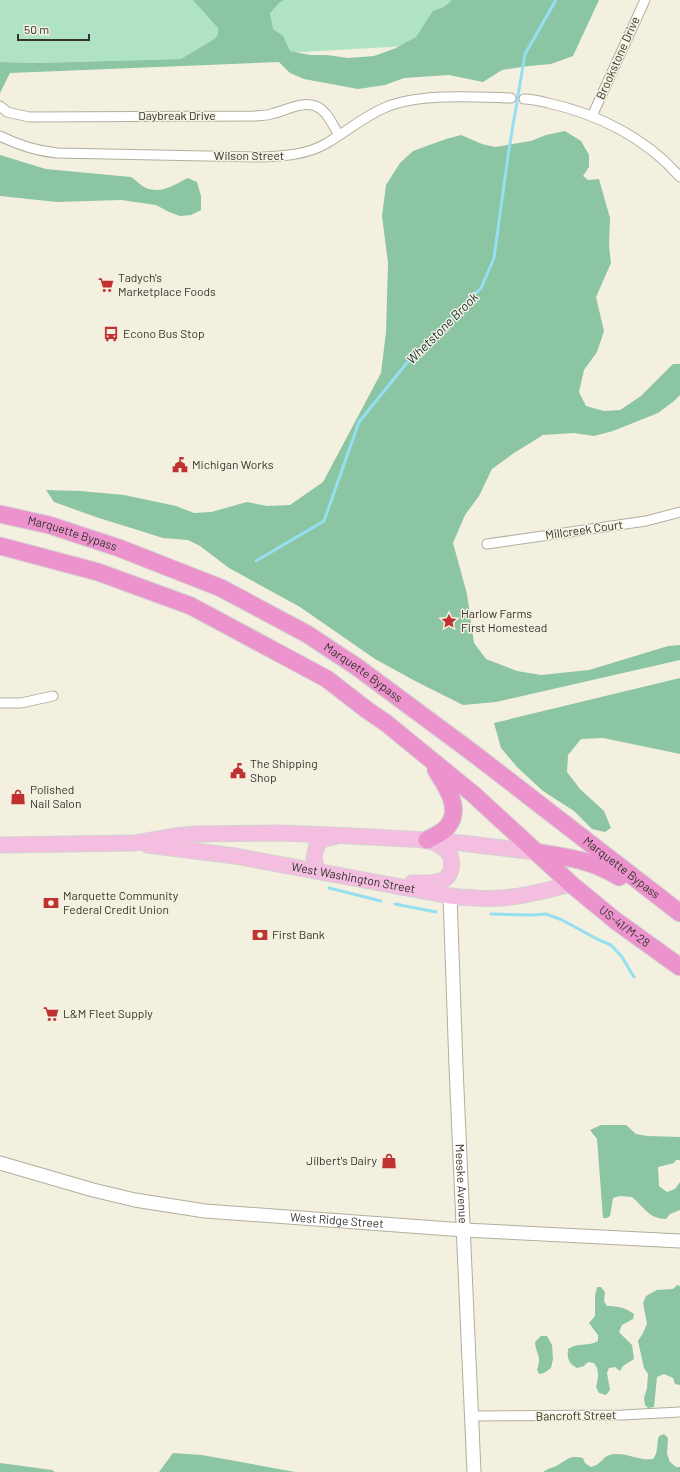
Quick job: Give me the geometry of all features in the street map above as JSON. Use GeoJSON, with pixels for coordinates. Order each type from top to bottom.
{"type":"FeatureCollection","features":[{"type":"Feature","properties":{"kind":"highway","name":"Marquette Bypass"},"geometry":{"type":"LineString","coordinates":[[0,514],[63,529],[119,548],[214,585],[307,634],[357,667],[425,717],[680,915]]}},
{"type":"Feature","properties":{"kind":"highway"},"geometry":{"type":"LineString","coordinates":[[0,546],[98,572],[191,606],[327,679],[366,710],[386,723],[473,794],[572,884]]}},
{"type":"Feature","properties":{"kind":"highway"},"geometry":{"type":"LineString","coordinates":[[427,840],[448,826],[451,821],[453,809],[447,787],[430,760]]}},
{"type":"Feature","properties":{"kind":"highway"},"geometry":{"type":"LineString","coordinates":[[536,852],[566,856],[607,869],[680,915]]}},
{"type":"Feature","properties":{"kind":"highway","name":"US-41/M-28"},"geometry":{"type":"LineString","coordinates":[[572,884],[616,922],[680,967]]}},
{"type":"Feature","properties":{"kind":"main road","name":"West Washington Street"},"geometry":{"type":"LineString","coordinates":[[0,845],[134,843],[174,836],[203,834],[279,833],[427,840],[536,852]]}},
{"type":"Feature","properties":{"kind":"main road"},"geometry":{"type":"LineString","coordinates":[[317,871],[314,857],[317,844],[324,839],[343,835]]}},
{"type":"Feature","properties":{"kind":"main road"},"geometry":{"type":"LineString","coordinates":[[391,885],[438,881],[448,876],[452,862],[448,851],[443,847],[427,840]]}},
{"type":"Feature","properties":{"kind":"main road","name":"West Washington Street"},"geometry":{"type":"LineString","coordinates":[[134,843],[235,856],[450,896],[480,899],[534,894],[572,884]]}},
{"type":"Feature","properties":{"kind":"street","name":"Brookstone Drive"},"geometry":{"type":"LineString","coordinates":[[592,116],[645,0]]}},
{"type":"Feature","properties":{"kind":"street","name":"Wilson Street"},"geometry":{"type":"LineString","coordinates":[[0,136],[12,142],[41,151],[57,153],[262,157],[289,156],[312,150],[326,144],[371,114],[399,102],[418,99],[476,97],[511,98]]}},
{"type":"Feature","properties":{"kind":"street"},"geometry":{"type":"LineString","coordinates":[[524,99],[558,105],[592,116],[624,131],[651,150],[680,177]]}},
{"type":"Feature","properties":{"kind":"street","name":"Daybreak Drive"},"geometry":{"type":"LineString","coordinates":[[0,106],[7,112],[29,117],[255,116],[270,114],[292,106],[304,104],[313,105],[320,108],[326,114],[339,136]]}},
{"type":"Feature","properties":{"kind":"street","name":"Millcreek Court"},"geometry":{"type":"LineString","coordinates":[[487,544],[646,521],[680,512]]}},
{"type":"Feature","properties":{"kind":"street"},"geometry":{"type":"LineString","coordinates":[[0,703],[21,703],[53,696]]}},
{"type":"Feature","properties":{"kind":"street","name":"Meeske Avenue"},"geometry":{"type":"LineString","coordinates":[[450,896],[456,1074],[474,1472]]}},
{"type":"Feature","properties":{"kind":"street","name":"West Ridge Street"},"geometry":{"type":"LineString","coordinates":[[0,1163],[93,1190],[134,1200],[205,1211],[464,1230],[680,1241]]}},
{"type":"Feature","properties":{"kind":"street","name":"Bancroft Street"},"geometry":{"type":"LineString","coordinates":[[472,1416],[622,1415],[680,1412]]}},
{"type":"Feature","properties":{"kind":"green space"},"geometry":{"type":"Polygon","coordinates":[[[0,0],[472,0],[459,43],[181,59],[37,63],[0,62],[0,0]]]}},
{"type":"Feature","properties":{"kind":"green space"},"geometry":{"type":"Polygon","coordinates":[[[193,0],[284,0],[279,3],[270,13],[273,29],[283,36],[290,51],[310,55],[327,55],[348,58],[374,56],[396,48],[416,37],[433,11],[444,7],[452,0],[599,0],[573,56],[551,64],[502,70],[483,82],[449,75],[404,78],[385,85],[358,89],[304,79],[290,73],[279,62],[10,73],[0,93],[0,62],[37,63],[181,59],[213,40],[218,35],[218,28],[193,0]]]}},
{"type":"Feature","properties":{"kind":"green space"},"geometry":{"type":"Polygon","coordinates":[[[565,131],[581,141],[589,155],[589,167],[583,176],[588,180],[599,179],[610,218],[609,246],[611,263],[596,297],[604,331],[597,352],[584,370],[579,392],[586,406],[604,411],[620,410],[641,396],[673,364],[680,364],[680,395],[658,413],[613,431],[594,436],[574,433],[543,435],[492,469],[479,496],[465,515],[453,543],[467,594],[474,643],[486,659],[517,671],[541,675],[589,670],[668,646],[680,645],[680,660],[496,702],[463,705],[375,659],[300,607],[229,568],[200,546],[188,540],[163,538],[54,502],[46,490],[124,495],[176,506],[194,513],[211,512],[247,502],[267,506],[290,505],[323,482],[381,373],[386,332],[388,263],[382,216],[386,185],[400,163],[413,151],[461,135],[482,144],[495,147],[531,141],[546,135],[565,131]]]}},
{"type":"Feature","properties":{"kind":"green space"},"geometry":{"type":"Polygon","coordinates":[[[0,155],[46,169],[131,177],[144,187],[152,190],[168,188],[188,178],[197,182],[201,196],[201,210],[191,215],[180,216],[156,205],[121,200],[57,202],[0,196],[0,155]]]}},
{"type":"Feature","properties":{"kind":"green space"},"geometry":{"type":"Polygon","coordinates":[[[680,678],[680,754],[603,738],[581,739],[568,755],[567,772],[580,789],[604,811],[611,828],[605,832],[592,829],[574,811],[543,791],[517,767],[501,748],[494,723],[680,678]]]}},
{"type":"Feature","properties":{"kind":"green space"},"geometry":{"type":"Polygon","coordinates":[[[601,1125],[626,1125],[636,1134],[647,1136],[680,1137],[680,1160],[676,1160],[674,1163],[658,1167],[659,1186],[667,1192],[675,1189],[680,1182],[680,1210],[670,1214],[666,1219],[655,1217],[647,1212],[632,1197],[620,1196],[613,1198],[610,1216],[603,1218],[597,1139],[590,1130],[601,1125]]]}},
{"type":"Feature","properties":{"kind":"green space"},"geometry":{"type":"Polygon","coordinates":[[[677,1285],[680,1286],[680,1385],[675,1384],[673,1378],[664,1374],[657,1377],[654,1407],[648,1408],[645,1405],[644,1398],[647,1388],[648,1374],[644,1368],[638,1341],[647,1324],[643,1303],[646,1296],[657,1290],[673,1289],[677,1285]]]}},
{"type":"Feature","properties":{"kind":"green space"},"geometry":{"type":"Polygon","coordinates":[[[597,1287],[601,1287],[605,1292],[604,1301],[607,1306],[622,1308],[634,1314],[633,1319],[622,1325],[619,1332],[632,1345],[634,1359],[623,1366],[620,1371],[615,1367],[609,1368],[607,1373],[610,1390],[606,1395],[599,1393],[596,1387],[598,1372],[594,1363],[588,1362],[584,1366],[577,1368],[570,1362],[568,1355],[568,1349],[572,1347],[591,1344],[598,1341],[598,1335],[589,1323],[595,1316],[595,1296],[597,1287]]]}},
{"type":"Feature","properties":{"kind":"green space"},"geometry":{"type":"Polygon","coordinates":[[[541,1336],[547,1336],[552,1345],[553,1359],[551,1368],[544,1373],[539,1374],[537,1370],[539,1358],[535,1342],[541,1336]]]}},
{"type":"Feature","properties":{"kind":"green space"},"geometry":{"type":"Polygon","coordinates":[[[664,1434],[668,1438],[667,1454],[670,1462],[676,1467],[680,1467],[680,1472],[543,1472],[572,1457],[583,1458],[585,1463],[591,1467],[598,1464],[607,1456],[615,1454],[643,1459],[653,1459],[656,1454],[659,1436],[664,1434]]]}},
{"type":"Feature","properties":{"kind":"green space"},"geometry":{"type":"Polygon","coordinates":[[[173,1453],[202,1455],[295,1472],[159,1472],[173,1453]]]}},
{"type":"Feature","properties":{"kind":"green space"},"geometry":{"type":"Polygon","coordinates":[[[0,1463],[52,1470],[55,1472],[0,1472],[0,1463]]]}},
{"type":"Feature","properties":{"kind":"waterway","name":"Whetstone Brook"},"geometry":{"type":"LineString","coordinates":[[256,561],[324,521],[359,422],[406,364],[481,288],[494,258],[509,149],[525,54],[556,0]]}},
{"type":"Feature","properties":{"kind":"waterway"},"geometry":{"type":"LineString","coordinates":[[329,888],[381,901]]}},
{"type":"Feature","properties":{"kind":"waterway"},"geometry":{"type":"LineString","coordinates":[[395,904],[436,912]]}},
{"type":"Feature","properties":{"kind":"waterway"},"geometry":{"type":"LineString","coordinates":[[491,914],[546,914],[562,920],[611,945],[622,957],[634,977]]}},
{"type":"Feature","properties":{"kind":"place","name":"Tadych's Marketplace Foods"},"geometry":{"type":"Point","coordinates":[106,285]}},
{"type":"Feature","properties":{"kind":"place","name":"Econo Bus Stop"},"geometry":{"type":"Point","coordinates":[111,334]}},
{"type":"Feature","properties":{"kind":"place","name":"Michigan Works"},"geometry":{"type":"Point","coordinates":[180,465]}},
{"type":"Feature","properties":{"kind":"place","name":"Harlow Farms First Homestead"},"geometry":{"type":"Point","coordinates":[449,621]}},
{"type":"Feature","properties":{"kind":"place","name":"The Shipping Shop"},"geometry":{"type":"Point","coordinates":[238,771]}},
{"type":"Feature","properties":{"kind":"place","name":"Polished Nail Salon"},"geometry":{"type":"Point","coordinates":[18,797]}},
{"type":"Feature","properties":{"kind":"place","name":"Marquette Community Federal Credit Union"},"geometry":{"type":"Point","coordinates":[51,903]}},
{"type":"Feature","properties":{"kind":"place","name":"First Bank"},"geometry":{"type":"Point","coordinates":[260,935]}},
{"type":"Feature","properties":{"kind":"place","name":"L&M Fleet Supply"},"geometry":{"type":"Point","coordinates":[51,1014]}},
{"type":"Feature","properties":{"kind":"place","name":"Jilbert's Dairy"},"geometry":{"type":"Point","coordinates":[389,1161]}}]}
